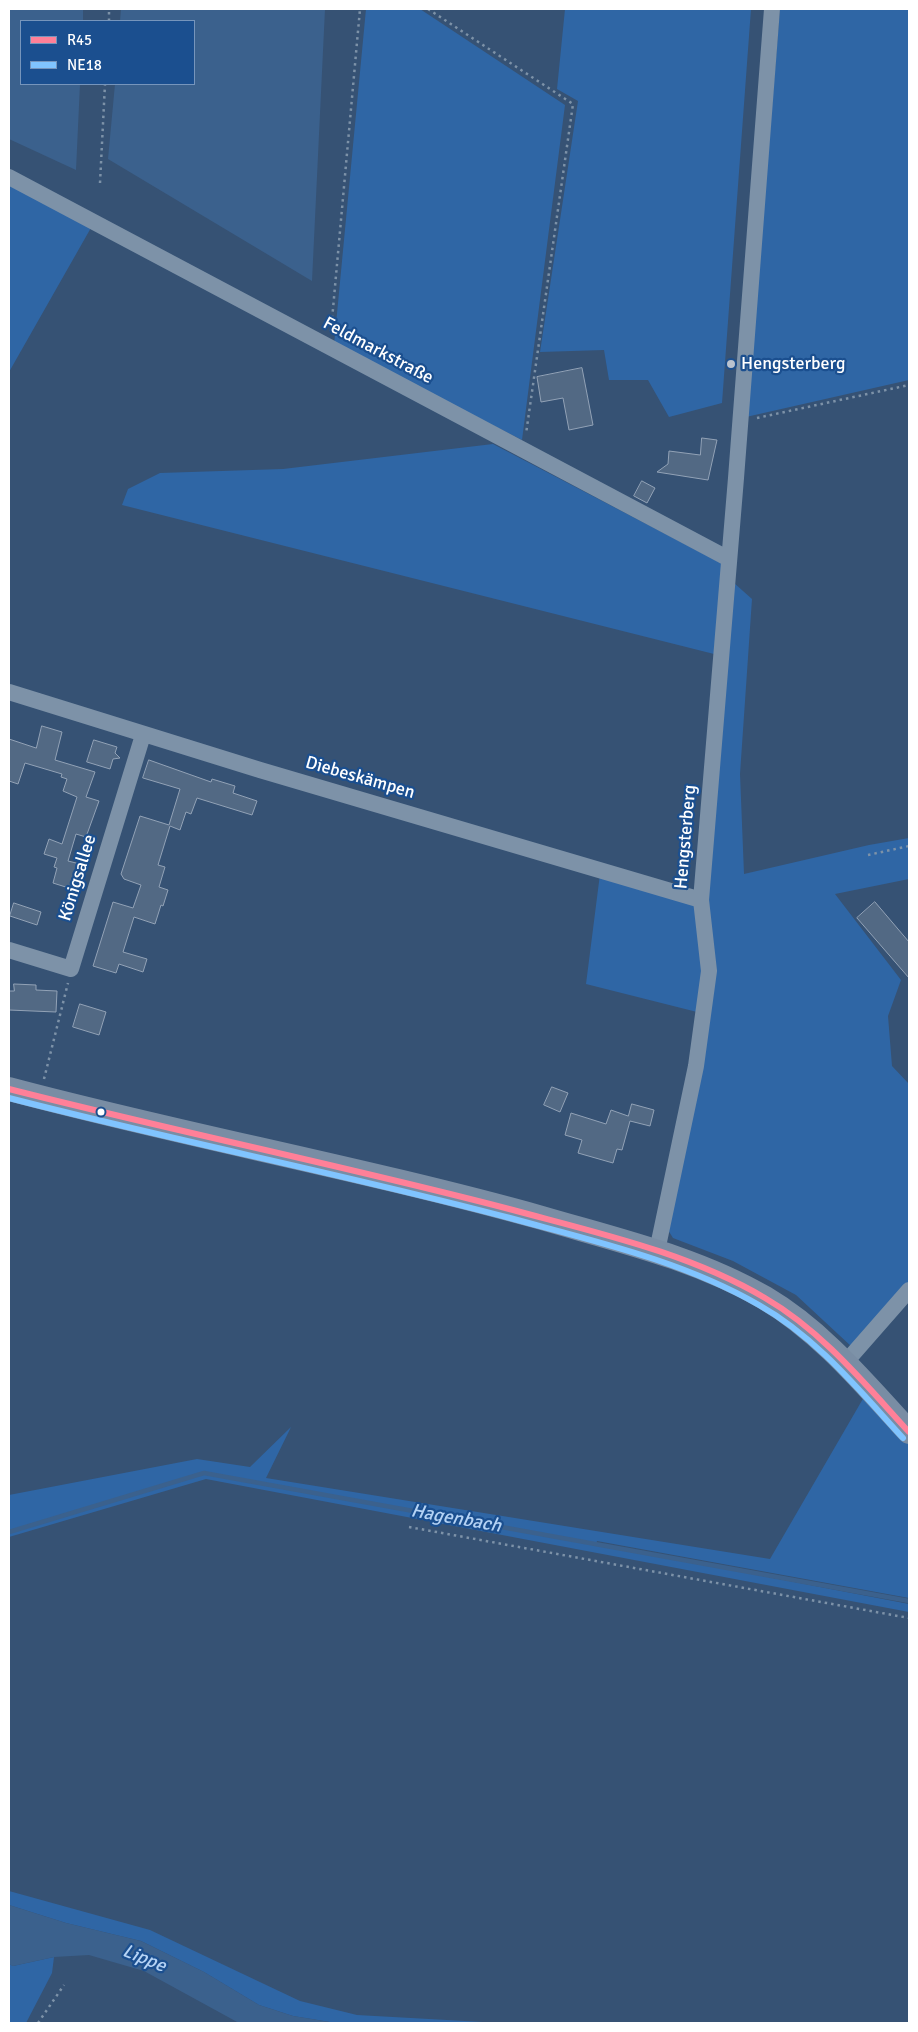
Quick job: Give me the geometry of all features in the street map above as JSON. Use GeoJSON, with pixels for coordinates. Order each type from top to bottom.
{"type":"FeatureCollection","features":[{"type":"Feature","properties":{"kind":"main road"},"geometry":{"type":"LineString","coordinates":[[9,1088],[490,1204],[657,1251],[726,1278],[766,1299],[803,1324],[845,1363],[909,1432]]}},
{"type":"Feature","properties":{"kind":"street","name":"Hengsterberg"},"geometry":{"type":"LineString","coordinates":[[657,1251],[696,1066],[709,971],[701,900],[741,422],[772,9]]}},
{"type":"Feature","properties":{"kind":"street","name":"Feldmarkstraße"},"geometry":{"type":"LineString","coordinates":[[9,177],[729,560]]}},
{"type":"Feature","properties":{"kind":"street","name":"Diebeskämpen"},"geometry":{"type":"LineString","coordinates":[[9,692],[142,735],[701,900]]}},
{"type":"Feature","properties":{"kind":"street","name":"Königsallee"},"geometry":{"type":"LineString","coordinates":[[72,969],[142,735]]}},
{"type":"Feature","properties":{"kind":"street"},"geometry":{"type":"LineString","coordinates":[[9,950],[72,969]]}},
{"type":"Feature","properties":{"kind":"street"},"geometry":{"type":"LineString","coordinates":[[845,1363],[909,1290]]}},
{"type":"Feature","properties":{"kind":"path"},"geometry":{"type":"LineString","coordinates":[[329,347],[360,9]]}},
{"type":"Feature","properties":{"kind":"path"},"geometry":{"type":"LineString","coordinates":[[428,9],[573,104],[524,451]]}},
{"type":"Feature","properties":{"kind":"path"},"geometry":{"type":"LineString","coordinates":[[100,183],[105,85]]}},
{"type":"Feature","properties":{"kind":"path"},"geometry":{"type":"LineString","coordinates":[[741,422],[909,385]]}},
{"type":"Feature","properties":{"kind":"path"},"geometry":{"type":"LineString","coordinates":[[868,855],[909,846]]}},
{"type":"Feature","properties":{"kind":"path"},"geometry":{"type":"LineString","coordinates":[[40,1097],[72,969]]}},
{"type":"Feature","properties":{"kind":"path"},"geometry":{"type":"LineString","coordinates":[[409,1527],[909,1618]]}},
{"type":"Feature","properties":{"kind":"path"},"geometry":{"type":"LineString","coordinates":[[38,2023],[64,1985]]}},
{"type":"Feature","properties":{"kind":"shaded area"},"geometry":{"type":"Polygon","coordinates":[[[366,9],[420,9],[565,105],[522,440],[334,345],[366,9]]]}},
{"type":"Feature","properties":{"kind":"shaded area"},"geometry":{"type":"Polygon","coordinates":[[[565,9],[751,9],[722,403],[669,417],[648,380],[609,380],[604,350],[540,352],[578,101],[557,89],[565,9]]]}},
{"type":"Feature","properties":{"kind":"shaded area"},"geometry":{"type":"Polygon","coordinates":[[[780,9],[909,9],[909,380],[746,417],[780,9]]]}},
{"type":"Feature","properties":{"kind":"shaded area"},"geometry":{"type":"Polygon","coordinates":[[[9,183],[92,226],[9,372],[9,183]]]}},
{"type":"Feature","properties":{"kind":"shaded area"},"geometry":{"type":"Polygon","coordinates":[[[493,444],[723,564],[714,654],[122,505],[128,489],[160,473],[283,469],[493,444]]]}},
{"type":"Feature","properties":{"kind":"shaded area"},"geometry":{"type":"Polygon","coordinates":[[[734,583],[752,599],[740,774],[744,874],[869,845],[909,838],[909,879],[835,894],[901,980],[888,1016],[892,1066],[909,1084],[909,1283],[852,1347],[796,1295],[733,1261],[673,1238],[668,1230],[701,1068],[708,895],[734,583]]]}},
{"type":"Feature","properties":{"kind":"shaded area"},"geometry":{"type":"Polygon","coordinates":[[[600,874],[698,902],[707,970],[701,1013],[586,984],[600,874]]]}},
{"type":"Feature","properties":{"kind":"shaded area"},"geometry":{"type":"Polygon","coordinates":[[[864,1397],[909,1442],[909,1598],[597,1541],[596,1544],[909,1604],[909,1612],[206,1479],[9,1537],[9,1495],[197,1459],[250,1467],[291,1427],[266,1478],[770,1559],[864,1397]]]}},
{"type":"Feature","properties":{"kind":"shaded area"},"geometry":{"type":"Polygon","coordinates":[[[9,1891],[150,1930],[300,2001],[357,2015],[501,2023],[336,2023],[293,2016],[259,2005],[204,1972],[141,1941],[66,1923],[9,1905],[9,1891]]]}},
{"type":"Feature","properties":{"kind":"shaded area"},"geometry":{"type":"Polygon","coordinates":[[[54,1957],[52,1973],[26,2023],[9,2023],[9,1964],[13,1966],[54,1957]]]}},
{"type":"Feature","properties":{"kind":"water"},"geometry":{"type":"Polygon","coordinates":[[[9,9],[83,9],[83,20],[20,20],[20,85],[80,85],[76,170],[9,139],[9,9]]]}},
{"type":"Feature","properties":{"kind":"water"},"geometry":{"type":"Polygon","coordinates":[[[121,9],[325,9],[312,281],[108,159],[115,85],[195,85],[195,20],[120,20],[121,9]]]}},
{"type":"Feature","properties":{"kind":"water","name":"Lippe"},"geometry":{"type":"Polygon","coordinates":[[[9,1905],[66,1923],[141,1941],[204,1972],[259,2005],[293,2016],[336,2023],[239,2023],[144,1971],[89,1955],[54,1957],[13,1966],[9,1964],[9,1905]]]}},
{"type":"Feature","properties":{"kind":"building"},"geometry":{"type":"Polygon","coordinates":[[[582,368],[593,425],[569,430],[563,398],[541,402],[537,377],[582,368]]]}},
{"type":"Feature","properties":{"kind":"building"},"geometry":{"type":"Polygon","coordinates":[[[702,438],[717,440],[708,480],[657,472],[668,464],[669,451],[700,455],[702,438]]]}},
{"type":"Feature","properties":{"kind":"building"},"geometry":{"type":"Polygon","coordinates":[[[642,481],[655,488],[647,503],[634,496],[642,481]]]}},
{"type":"Feature","properties":{"kind":"building"},"geometry":{"type":"Polygon","coordinates":[[[42,726],[62,732],[55,760],[95,772],[86,797],[99,801],[86,837],[76,834],[68,861],[80,864],[72,889],[53,883],[57,868],[54,867],[57,858],[44,854],[49,839],[62,844],[77,797],[63,791],[67,779],[61,777],[62,774],[25,763],[18,784],[9,781],[9,739],[36,748],[42,726]]]}},
{"type":"Feature","properties":{"kind":"building"},"geometry":{"type":"Polygon","coordinates":[[[94,740],[117,747],[115,753],[120,758],[113,759],[110,769],[87,762],[94,740]]]}},
{"type":"Feature","properties":{"kind":"building"},"geometry":{"type":"Polygon","coordinates":[[[149,760],[211,782],[212,779],[235,786],[233,793],[257,801],[252,815],[197,798],[191,814],[186,812],[180,830],[170,826],[158,865],[165,867],[159,887],[168,890],[163,906],[161,905],[155,924],[134,917],[123,952],[147,959],[143,972],[119,964],[116,973],[93,966],[113,902],[133,908],[141,885],[124,879],[121,874],[140,816],[169,825],[180,789],[143,778],[149,760]]]}},
{"type":"Feature","properties":{"kind":"building"},"geometry":{"type":"Polygon","coordinates":[[[875,902],[909,942],[909,978],[857,918],[875,902]]]}},
{"type":"Feature","properties":{"kind":"building"},"geometry":{"type":"Polygon","coordinates":[[[14,903],[41,912],[37,925],[10,916],[14,903]]]}},
{"type":"Feature","properties":{"kind":"building"},"geometry":{"type":"Polygon","coordinates":[[[14,984],[36,985],[36,990],[57,991],[56,1012],[9,1010],[9,991],[14,991],[14,984]]]}},
{"type":"Feature","properties":{"kind":"building"},"geometry":{"type":"Polygon","coordinates":[[[80,1004],[106,1012],[99,1035],[73,1027],[80,1004]]]}},
{"type":"Feature","properties":{"kind":"building"},"geometry":{"type":"Polygon","coordinates":[[[552,1087],[568,1093],[560,1112],[544,1105],[552,1087]]]}},
{"type":"Feature","properties":{"kind":"building"},"geometry":{"type":"Polygon","coordinates":[[[632,1104],[654,1110],[650,1126],[630,1121],[622,1150],[617,1149],[613,1163],[578,1153],[582,1140],[565,1135],[571,1113],[606,1124],[611,1110],[628,1116],[632,1104]]]}},
{"type":"Feature","properties":{"kind":"waterway","name":"Hagenbach"},"geometry":{"type":"LineString","coordinates":[[9,1532],[204,1473],[909,1601]]}},
{"type":"Feature","properties":{"kind":"transit line","name":"R45"},"geometry":{"type":"LineString","coordinates":[[9,1089],[513,1210],[610,1236],[706,1268],[765,1298],[805,1326],[842,1359],[909,1432]]}},
{"type":"Feature","properties":{"kind":"transit line","name":"NE18"},"geometry":{"type":"LineString","coordinates":[[9,1098],[448,1202],[606,1244],[669,1264],[730,1290],[780,1318],[836,1365],[903,1438]]}},
{"type":"Feature","properties":{"kind":"place","name":"Hengsterberg"},"geometry":{"type":"Point","coordinates":[731,364]}}]}
